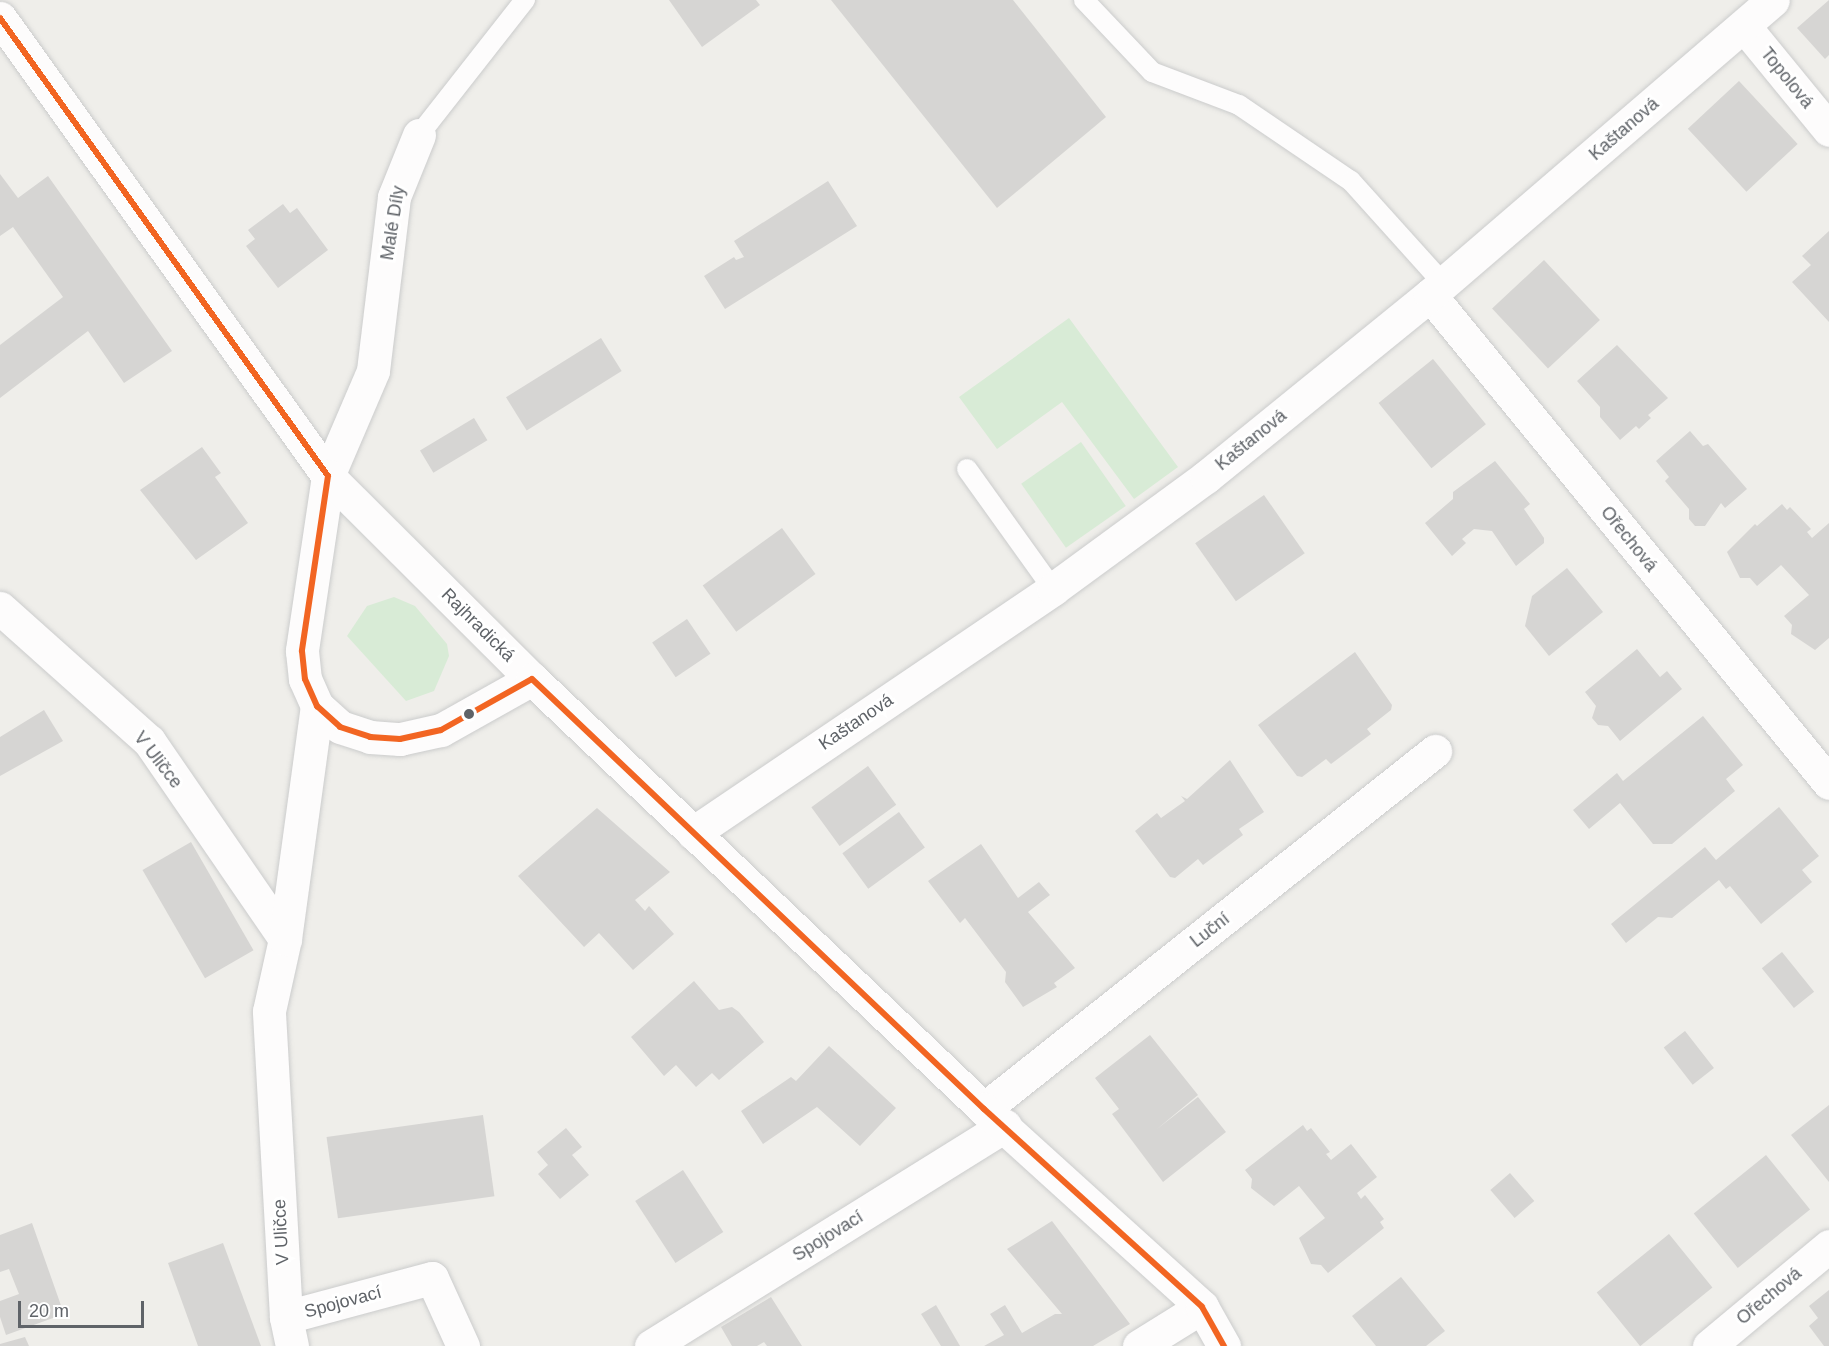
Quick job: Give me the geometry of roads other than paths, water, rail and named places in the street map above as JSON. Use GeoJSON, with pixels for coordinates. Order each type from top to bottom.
{"type":"FeatureCollection","features":[{"type":"Feature","properties":{"kind":"street","name":"Kaštanová"},"geometry":{"type":"LineString","coordinates":[[693,833],[1053,589],[1206,477],[1437,289],[1773,0]]}},
{"type":"Feature","properties":{"kind":"street","name":"Rajhradická"},"geometry":{"type":"LineString","coordinates":[[0,18],[328,476],[532,679],[693,833],[995,1117],[1202,1307],[1224,1346]]}},
{"type":"Feature","properties":{"kind":"street","name":"Topolová"},"geometry":{"type":"LineString","coordinates":[[1744,26],[1829,130]]}},
{"type":"Feature","properties":{"kind":"street","name":"Malé Díly"},"geometry":{"type":"LineString","coordinates":[[328,476],[373,371],[394,197],[406,159],[419,135]]}},
{"type":"Feature","properties":{"kind":"street","name":"Ořechová"},"geometry":{"type":"LineString","coordinates":[[1437,289],[1829,783]]}},
{"type":"Feature","properties":{"kind":"street"},"geometry":{"type":"LineString","coordinates":[[328,476],[302,651],[304,679],[317,706],[340,727],[370,737],[400,740],[441,730],[532,679]]}},
{"type":"Feature","properties":{"kind":"street","name":"V Uličce"},"geometry":{"type":"LineString","coordinates":[[0,608],[149,741],[285,939]]}},
{"type":"Feature","properties":{"kind":"street","name":"V Uličce"},"geometry":{"type":"LineString","coordinates":[[289,1331],[269,1011],[285,939],[317,706]]}},
{"type":"Feature","properties":{"kind":"street","name":"Luční"},"geometry":{"type":"LineString","coordinates":[[995,1117],[1435,751]]}},
{"type":"Feature","properties":{"kind":"street","name":"Spojovací"},"geometry":{"type":"LineString","coordinates":[[651,1346],[995,1117]]}},
{"type":"Feature","properties":{"kind":"street","name":"Ořechová"},"geometry":{"type":"LineString","coordinates":[[1709,1346],[1829,1246]]}},
{"type":"Feature","properties":{"kind":"street","name":"Spojovací"},"geometry":{"type":"LineString","coordinates":[[289,1331],[432,1278],[463,1346]]}},
{"type":"Feature","properties":{"kind":"street"},"geometry":{"type":"LineString","coordinates":[[1139,1346],[1202,1307]]}},
{"type":"Feature","properties":{"kind":"lane","name":"Malé Díly"},"geometry":{"type":"LineString","coordinates":[[419,135],[525,0]]}},
{"type":"Feature","properties":{"kind":"lane"},"geometry":{"type":"LineString","coordinates":[[1084,0],[1152,72],[1239,105],[1351,181],[1437,289]]}},
{"type":"Feature","properties":{"kind":"lane"},"geometry":{"type":"LineString","coordinates":[[967,469],[1053,589]]}}]}
